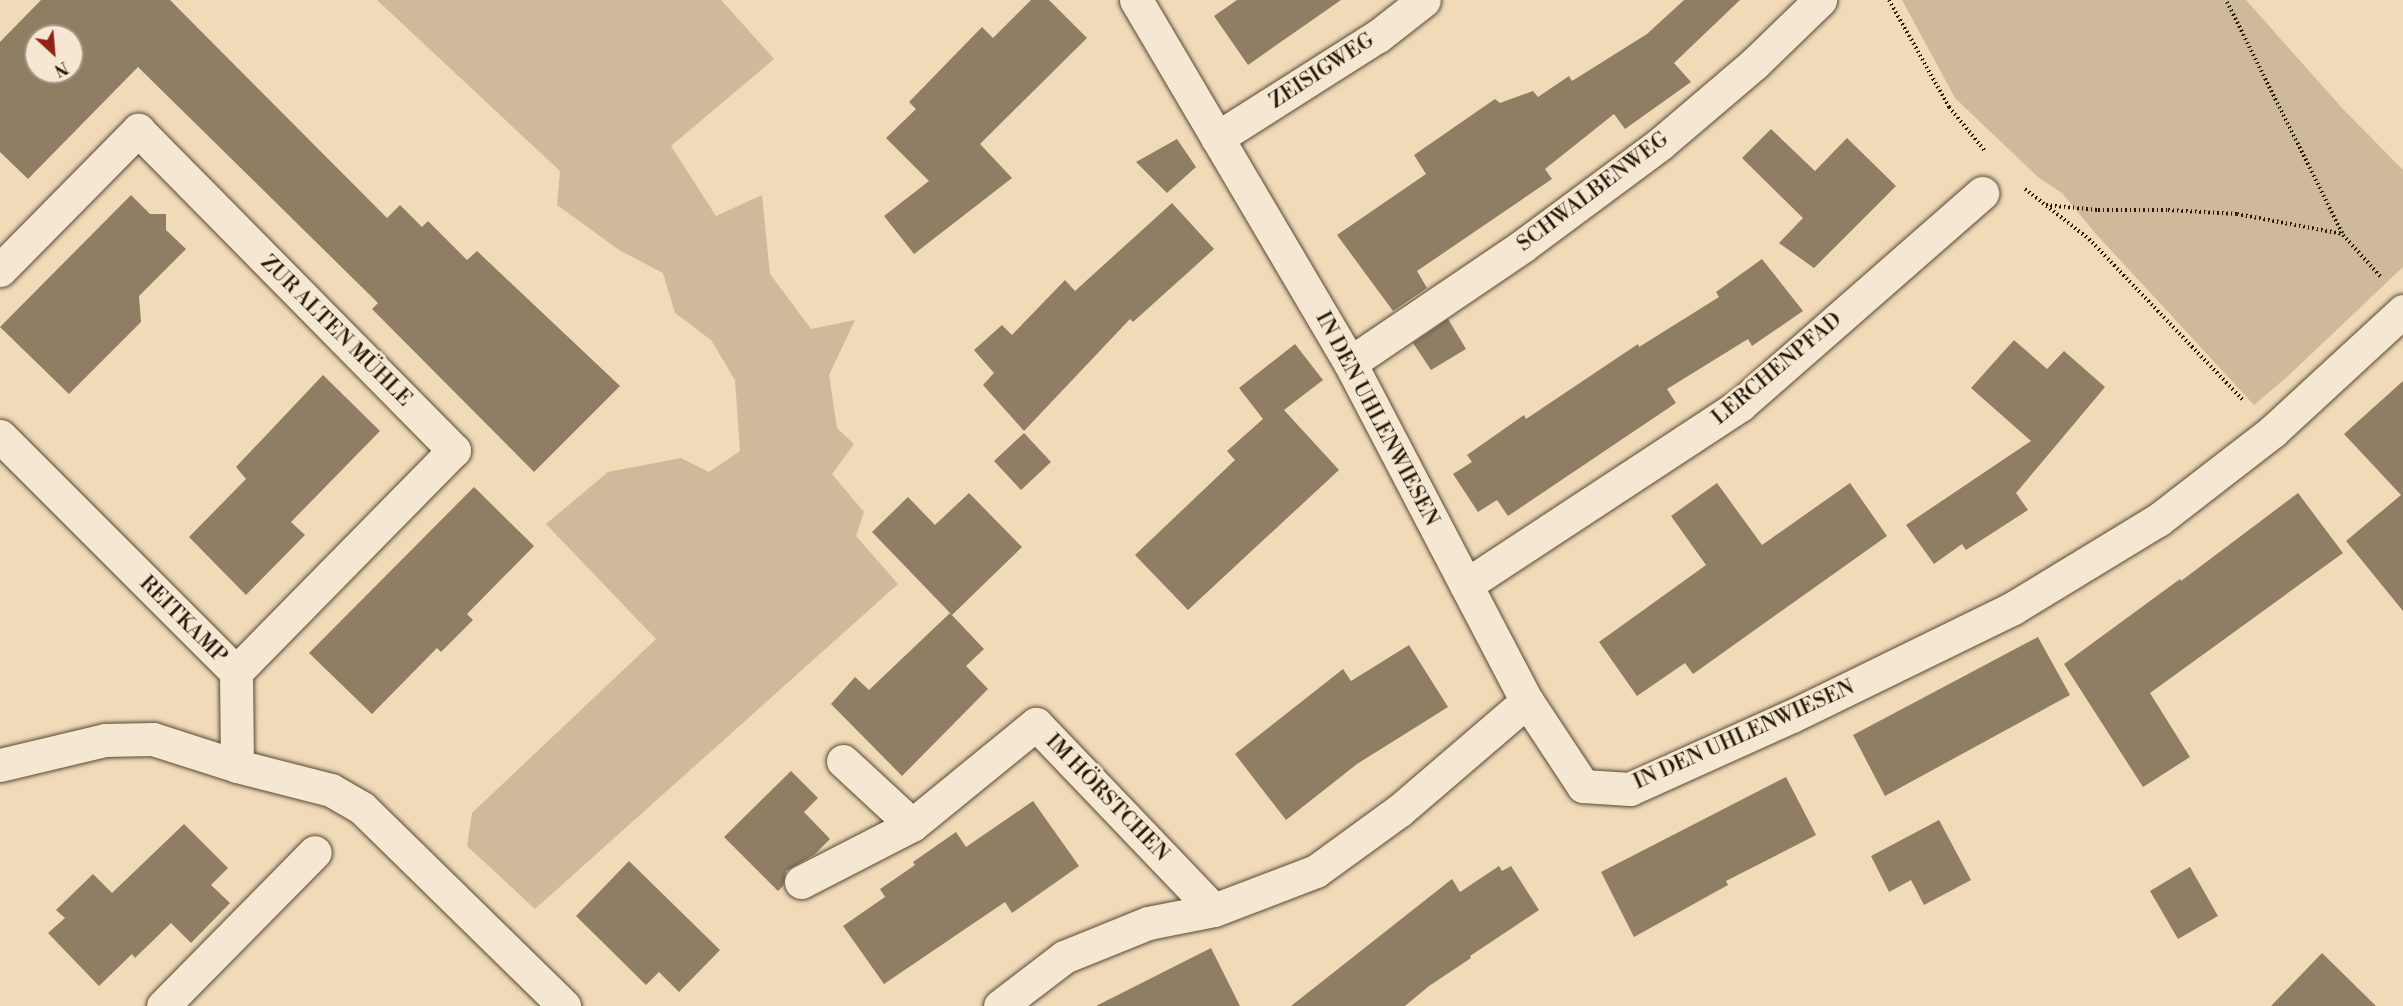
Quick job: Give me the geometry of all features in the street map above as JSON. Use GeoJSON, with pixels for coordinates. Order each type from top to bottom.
{"type":"FeatureCollection","features":[{"type":"Feature","properties":{"kind":"street","name":"IN DEN UHLENWIESEN"},"geometry":{"type":"LineString","coordinates":[[1136,0],[1350,363],[1527,702],[1583,786],[1630,789],[1792,716],[2013,608],[2158,520],[2273,432],[2396,298]]}},
{"type":"Feature","properties":{"kind":"street","name":"ZEISIGWEG"},"geometry":{"type":"LineString","coordinates":[[1217,138],[1378,36],[1424,0]]}},
{"type":"Feature","properties":{"kind":"street","name":"SCHWALBENWEG"},"geometry":{"type":"LineString","coordinates":[[1350,363],[1524,245],[1660,144],[1754,64],[1820,0]]}},
{"type":"Feature","properties":{"kind":"street","name":"ZUR ALTEN MÜHLE"},"geometry":{"type":"LineString","coordinates":[[0,270],[138,130],[454,450],[236,672]]}},
{"type":"Feature","properties":{"kind":"street","name":"LERCHENPFAD"},"geometry":{"type":"LineString","coordinates":[[1466,585],[1740,405],[1982,193]]}},
{"type":"Feature","properties":{"kind":"street","name":"REITKAMP"},"geometry":{"type":"LineString","coordinates":[[0,436],[236,672],[237,766]]}},
{"type":"Feature","properties":{"kind":"street"},"geometry":{"type":"LineString","coordinates":[[1000,1006],[1064,957],[1148,923],[1214,910],[1316,871],[1400,810],[1527,702]]}},
{"type":"Feature","properties":{"kind":"street","name":"IM HÖRSTCHEN"},"geometry":{"type":"LineString","coordinates":[[801,882],[912,825],[1036,724],[1214,910]]}},
{"type":"Feature","properties":{"kind":"street"},"geometry":{"type":"LineString","coordinates":[[0,765],[105,740],[153,739],[237,766],[331,790],[362,808],[564,1006]]}},
{"type":"Feature","properties":{"kind":"street"},"geometry":{"type":"LineString","coordinates":[[843,761],[912,825]]}},
{"type":"Feature","properties":{"kind":"street"},"geometry":{"type":"LineString","coordinates":[[163,1006],[315,852]]}},
{"type":"Feature","properties":{"kind":"path"},"geometry":{"type":"LineString","coordinates":[[1889,0],[1949,107],[1990,156]]}},
{"type":"Feature","properties":{"kind":"path"},"geometry":{"type":"LineString","coordinates":[[2228,1],[2343,234],[2396,298]]}},
{"type":"Feature","properties":{"kind":"path"},"geometry":{"type":"LineString","coordinates":[[2020,186],[2089,239],[2273,432]]}},
{"type":"Feature","properties":{"kind":"path"},"geometry":{"type":"LineString","coordinates":[[2045,205],[2098,210],[2168,210],[2237,214],[2343,234]]}},
{"type":"Feature","properties":{"kind":"shaded area"},"geometry":{"type":"Polygon","coordinates":[[[377,0],[721,0],[774,59],[671,146],[716,216],[762,195],[770,274],[811,329],[855,320],[829,375],[837,428],[854,444],[832,474],[864,512],[856,536],[898,584],[535,909],[467,846],[472,813],[656,639],[546,524],[608,472],[681,458],[709,472],[740,451],[735,380],[711,340],[675,313],[663,273],[619,250],[557,205],[560,171],[377,0]]]}},
{"type":"Feature","properties":{"kind":"shaded area"},"geometry":{"type":"Polygon","coordinates":[[[1902,0],[2246,0],[2342,108],[2403,170],[2403,267],[2288,376],[2254,405],[2096,234],[2062,193],[2039,178],[1955,98],[1902,0]]]}},
{"type":"Feature","properties":{"kind":"building"},"geometry":{"type":"Polygon","coordinates":[[[41,0],[170,0],[387,218],[400,205],[422,227],[428,221],[467,260],[477,251],[620,386],[534,472],[372,309],[378,303],[138,67],[28,179],[0,152],[0,42],[41,0]]]}},
{"type":"Feature","properties":{"kind":"building"},"geometry":{"type":"Polygon","coordinates":[[[1031,0],[1049,0],[1087,38],[980,144],[1012,178],[914,254],[884,216],[929,181],[886,138],[916,109],[909,102],[982,27],[993,38],[1031,0]]]}},
{"type":"Feature","properties":{"kind":"building"},"geometry":{"type":"Polygon","coordinates":[[[1237,0],[1341,0],[1248,65],[1214,16],[1237,0]]]}},
{"type":"Feature","properties":{"kind":"building"},"geometry":{"type":"Polygon","coordinates":[[[1684,0],[1740,0],[1674,63],[1691,82],[1625,129],[1614,114],[1545,169],[1552,179],[1417,271],[1427,288],[1393,311],[1337,235],[1426,174],[1414,155],[1495,99],[1500,103],[1533,91],[1538,97],[1569,76],[1572,81],[1647,34],[1684,0]]]}},
{"type":"Feature","properties":{"kind":"building"},"geometry":{"type":"Polygon","coordinates":[[[1771,129],[1815,171],[1847,138],[1896,186],[1814,268],[1779,243],[1803,218],[1742,158],[1771,129]]]}},
{"type":"Feature","properties":{"kind":"building"},"geometry":{"type":"Polygon","coordinates":[[[1177,139],[1196,167],[1167,193],[1136,162],[1177,139]]]}},
{"type":"Feature","properties":{"kind":"building"},"geometry":{"type":"Polygon","coordinates":[[[131,195],[150,214],[166,214],[166,230],[186,249],[139,296],[141,322],[69,394],[0,327],[131,195]]]}},
{"type":"Feature","properties":{"kind":"building"},"geometry":{"type":"Polygon","coordinates":[[[1172,203],[1214,249],[1133,322],[1130,319],[1024,431],[983,385],[994,373],[974,350],[1002,325],[1012,335],[1065,280],[1075,291],[1172,203]]]}},
{"type":"Feature","properties":{"kind":"building"},"geometry":{"type":"Polygon","coordinates":[[[1762,259],[1803,311],[1752,346],[1748,339],[1667,389],[1676,403],[1508,516],[1497,500],[1478,512],[1453,474],[1472,462],[1467,455],[1524,415],[1526,419],[1638,344],[1639,347],[1719,297],[1716,292],[1762,259]]]}},
{"type":"Feature","properties":{"kind":"building"},"geometry":{"type":"Polygon","coordinates":[[[1448,319],[1466,349],[1431,370],[1413,343],[1448,319]]]}},
{"type":"Feature","properties":{"kind":"building"},"geometry":{"type":"Polygon","coordinates":[[[2014,340],[2047,369],[2064,351],[2105,387],[2016,493],[2028,510],[1966,550],[1962,544],[1934,564],[1906,525],[2031,441],[1971,388],[2014,340]]]}},
{"type":"Feature","properties":{"kind":"building"},"geometry":{"type":"Polygon","coordinates":[[[1295,344],[1323,380],[1284,410],[1339,470],[1188,610],[1135,555],[1235,460],[1227,451],[1263,419],[1239,388],[1295,344]]]}},
{"type":"Feature","properties":{"kind":"building"},"geometry":{"type":"Polygon","coordinates":[[[323,375],[380,431],[291,522],[305,535],[246,595],[189,537],[246,479],[236,467],[323,375]]]}},
{"type":"Feature","properties":{"kind":"building"},"geometry":{"type":"Polygon","coordinates":[[[2403,381],[2403,611],[2346,541],[2401,495],[2344,434],[2403,381]]]}},
{"type":"Feature","properties":{"kind":"building"},"geometry":{"type":"Polygon","coordinates":[[[1024,433],[1051,462],[1021,490],[994,461],[1024,433]]]}},
{"type":"Feature","properties":{"kind":"building"},"geometry":{"type":"Polygon","coordinates":[[[1717,483],[1762,545],[1850,483],[1887,536],[1693,674],[1685,663],[1637,696],[1599,642],[1706,565],[1671,516],[1717,483]]]}},
{"type":"Feature","properties":{"kind":"building"},"geometry":{"type":"Polygon","coordinates":[[[474,487],[534,546],[467,614],[473,620],[441,652],[437,648],[372,714],[309,653],[474,487]]]}},
{"type":"Feature","properties":{"kind":"building"},"geometry":{"type":"Polygon","coordinates":[[[969,493],[1022,547],[952,615],[872,532],[908,497],[935,525],[969,493]]]}},
{"type":"Feature","properties":{"kind":"building"},"geometry":{"type":"Polygon","coordinates":[[[2298,493],[2343,553],[2150,693],[2190,757],[2143,787],[2064,664],[2180,579],[2181,581],[2298,493]]]}},
{"type":"Feature","properties":{"kind":"building"},"geometry":{"type":"Polygon","coordinates":[[[950,613],[984,649],[966,666],[988,689],[902,776],[831,704],[855,677],[869,690],[950,613]]]}},
{"type":"Feature","properties":{"kind":"building"},"geometry":{"type":"Polygon","coordinates":[[[2038,637],[2070,695],[1885,796],[1853,735],[2038,637]]]}},
{"type":"Feature","properties":{"kind":"building"},"geometry":{"type":"Polygon","coordinates":[[[1409,645],[1448,707],[1357,764],[1286,820],[1235,754],[1343,669],[1351,681],[1409,645]]]}},
{"type":"Feature","properties":{"kind":"building"},"geometry":{"type":"Polygon","coordinates":[[[791,771],[818,798],[804,812],[830,839],[815,854],[786,871],[783,886],[778,891],[724,837],[791,771]]]}},
{"type":"Feature","properties":{"kind":"building"},"geometry":{"type":"Polygon","coordinates":[[[1786,777],[1816,835],[1726,881],[1728,885],[1634,937],[1601,872],[1786,777]]]}},
{"type":"Feature","properties":{"kind":"building"},"geometry":{"type":"Polygon","coordinates":[[[1033,801],[1079,866],[1012,913],[1005,902],[884,984],[843,926],[885,897],[880,889],[915,865],[913,862],[956,832],[966,847],[1033,801]]]}},
{"type":"Feature","properties":{"kind":"building"},"geometry":{"type":"Polygon","coordinates":[[[1939,820],[1971,880],[1924,905],[1911,880],[1889,892],[1871,856],[1939,820]]]}},
{"type":"Feature","properties":{"kind":"building"},"geometry":{"type":"Polygon","coordinates":[[[184,824],[228,868],[211,885],[230,903],[191,943],[171,923],[135,958],[132,954],[99,986],[48,933],[65,918],[56,910],[93,874],[112,893],[184,824]]]}},
{"type":"Feature","properties":{"kind":"building"},"geometry":{"type":"Polygon","coordinates":[[[629,861],[720,950],[679,992],[659,972],[646,985],[576,916],[629,861]]]}},
{"type":"Feature","properties":{"kind":"building"},"geometry":{"type":"Polygon","coordinates":[[[1499,866],[1502,871],[1511,866],[1539,910],[1470,956],[1471,958],[1429,986],[1405,1006],[1291,1006],[1452,879],[1460,892],[1499,866]]]}},
{"type":"Feature","properties":{"kind":"building"},"geometry":{"type":"Polygon","coordinates":[[[2190,867],[2218,916],[2178,939],[2150,891],[2190,867]]]}},
{"type":"Feature","properties":{"kind":"building"},"geometry":{"type":"Polygon","coordinates":[[[1211,948],[1240,1006],[1096,1006],[1211,948]]]}},
{"type":"Feature","properties":{"kind":"building"},"geometry":{"type":"Polygon","coordinates":[[[2322,953],[2376,1006],[2271,1006],[2322,953]]]}}]}
